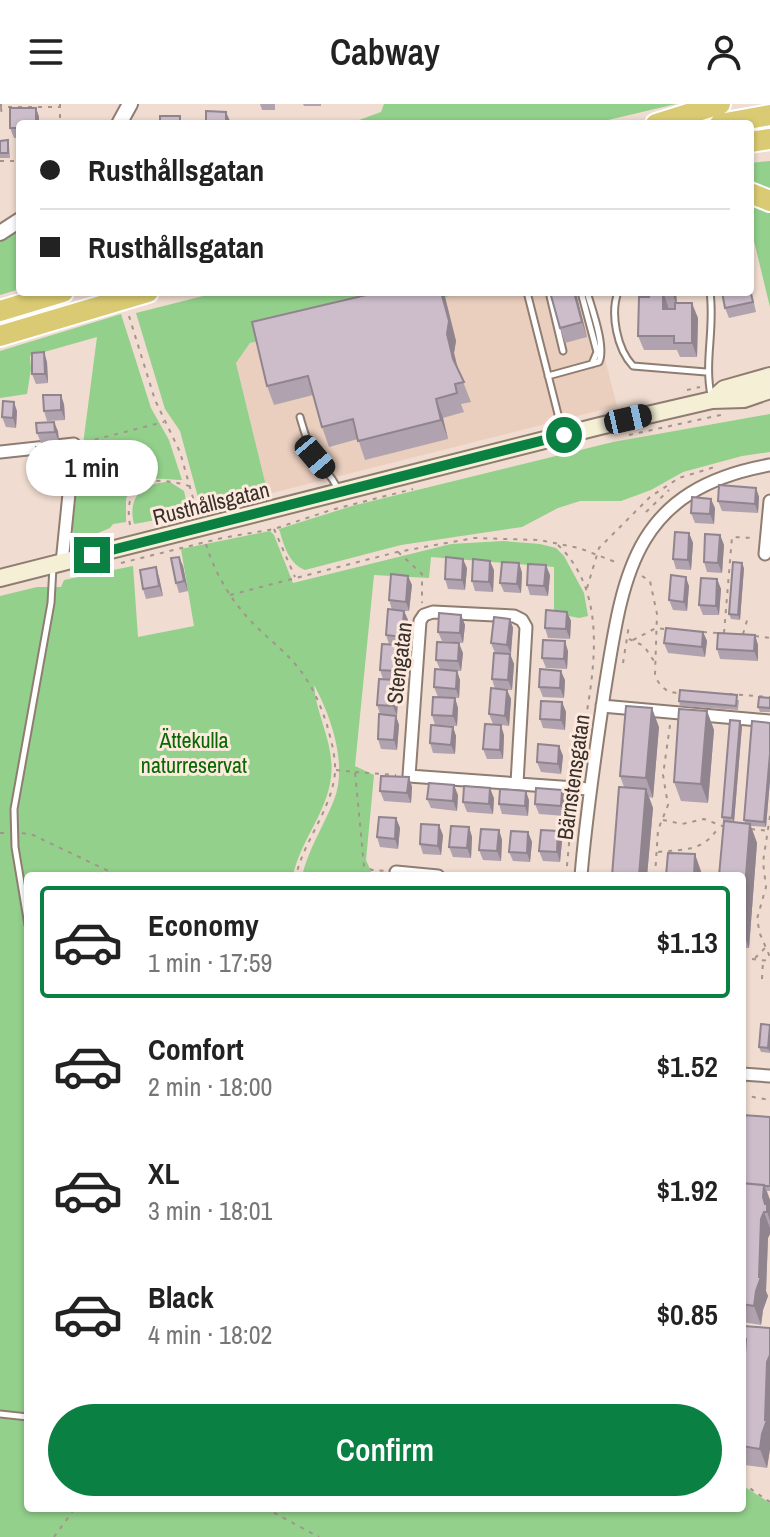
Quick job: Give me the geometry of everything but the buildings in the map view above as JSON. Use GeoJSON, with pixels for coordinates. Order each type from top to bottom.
{"type":"FeatureCollection","features":[{"type":"Feature","properties":{"kind":"highway"},"geometry":{"type":"LineString","coordinates":[[669,120],[720,104]]}},
{"type":"Feature","properties":{"kind":"highway"},"geometry":{"type":"LineString","coordinates":[[742,120],[770,115]]}},
{"type":"Feature","properties":{"kind":"highway"},"geometry":{"type":"LineString","coordinates":[[0,311],[50,296]]}},
{"type":"Feature","properties":{"kind":"highway"},"geometry":{"type":"LineString","coordinates":[[0,336],[135,296]]}},
{"type":"Feature","properties":{"kind":"main road","name":"Rusthållsgatan"},"geometry":{"type":"LineString","coordinates":[[712,400],[724,389],[770,376]]}},
{"type":"Feature","properties":{"kind":"main road","name":"Rusthållsgatan"},"geometry":{"type":"LineString","coordinates":[[0,578],[564,435],[712,400],[744,399],[770,390]]}},
{"type":"Feature","properties":{"kind":"street"},"geometry":{"type":"LineString","coordinates":[[0,452],[74,444],[57,564]]}},
{"type":"Feature","properties":{"kind":"street"},"geometry":{"type":"LineString","coordinates":[[602,706],[624,585],[643,542],[686,496],[716,480],[770,465]]}},
{"type":"Feature","properties":{"kind":"street"},"geometry":{"type":"LineString","coordinates":[[765,554],[770,501]]}},
{"type":"Feature","properties":{"kind":"street","name":"Stengatan"},"geometry":{"type":"LineString","coordinates":[[409,776],[420,621],[424,615],[433,612],[514,616],[526,627],[517,783]]}},
{"type":"Feature","properties":{"kind":"street","name":"Bärnstensgatan"},"geometry":{"type":"LineString","coordinates":[[581,872],[589,789],[602,706],[770,721]]}},
{"type":"Feature","properties":{"kind":"street"},"geometry":{"type":"LineString","coordinates":[[409,776],[589,789]]}},
{"type":"Feature","properties":{"kind":"street"},"geometry":{"type":"LineString","coordinates":[[746,1074],[770,1076]]}},
{"type":"Feature","properties":{"kind":"lane"},"geometry":{"type":"LineString","coordinates":[[528,296],[564,435]]}},
{"type":"Feature","properties":{"kind":"lane"},"geometry":{"type":"LineString","coordinates":[[550,296],[563,351]]}},
{"type":"Feature","properties":{"kind":"lane"},"geometry":{"type":"LineString","coordinates":[[582,296],[597,352],[591,364]]}},
{"type":"Feature","properties":{"kind":"lane"},"geometry":{"type":"LineString","coordinates":[[548,376],[599,362],[602,352],[588,296]]}},
{"type":"Feature","properties":{"kind":"lane"},"geometry":{"type":"LineString","coordinates":[[616,296],[617,330],[625,358],[633,366],[706,372]]}},
{"type":"Feature","properties":{"kind":"lane"},"geometry":{"type":"LineString","coordinates":[[710,296],[712,335],[706,372],[712,400]]}},
{"type":"Feature","properties":{"kind":"lane"},"geometry":{"type":"LineString","coordinates":[[300,417],[315,457],[333,478],[338,493]]}},
{"type":"Feature","properties":{"kind":"lane"},"geometry":{"type":"LineString","coordinates":[[24,899],[14,833],[14,809],[57,564]]}},
{"type":"Feature","properties":{"kind":"lane"},"geometry":{"type":"LineString","coordinates":[[0,1414],[24,1417]]}},
{"type":"Feature","properties":{"kind":"path"},"geometry":{"type":"LineString","coordinates":[[2,117],[1,106],[60,106]]}},
{"type":"Feature","properties":{"kind":"path"},"geometry":{"type":"LineString","coordinates":[[128,311],[155,400],[180,452],[197,512]]}},
{"type":"Feature","properties":{"kind":"path"},"geometry":{"type":"LineString","coordinates":[[622,436],[730,413]]}},
{"type":"Feature","properties":{"kind":"path"},"geometry":{"type":"LineString","coordinates":[[74,444],[165,421]]}},
{"type":"Feature","properties":{"kind":"path"},"geometry":{"type":"LineString","coordinates":[[130,525],[128,511],[131,497],[143,484],[154,479],[169,479],[190,486]]}},
{"type":"Feature","properties":{"kind":"path"},"geometry":{"type":"LineString","coordinates":[[115,564],[274,529],[331,510],[414,489]]}},
{"type":"Feature","properties":{"kind":"path"},"geometry":{"type":"LineString","coordinates":[[648,510],[669,490]]}},
{"type":"Feature","properties":{"kind":"path"},"geometry":{"type":"LineString","coordinates":[[195,505],[224,497],[230,506]]}},
{"type":"Feature","properties":{"kind":"path"},"geometry":{"type":"LineString","coordinates":[[274,529],[296,579]]}},
{"type":"Feature","properties":{"kind":"path"},"geometry":{"type":"LineString","coordinates":[[724,634],[732,537],[766,540]]}},
{"type":"Feature","properties":{"kind":"path"},"geometry":{"type":"LineString","coordinates":[[230,595],[397,552],[474,538],[519,538],[557,544],[579,548],[618,563]]}},
{"type":"Feature","properties":{"kind":"path"},"geometry":{"type":"LineString","coordinates":[[206,544],[217,572],[246,617],[291,659],[314,692],[330,735],[335,770],[325,810],[305,848],[297,872]]}},
{"type":"Feature","properties":{"kind":"path"},"geometry":{"type":"LineString","coordinates":[[557,544],[578,572],[594,621],[592,668],[574,787],[566,872]]}},
{"type":"Feature","properties":{"kind":"path"},"geometry":{"type":"LineString","coordinates":[[397,552],[422,574],[424,615]]}},
{"type":"Feature","properties":{"kind":"path"},"geometry":{"type":"LineString","coordinates":[[641,575],[650,581],[657,614],[655,675],[662,687],[674,693],[686,693]]}},
{"type":"Feature","properties":{"kind":"path"},"geometry":{"type":"LineString","coordinates":[[743,635],[748,617]]}},
{"type":"Feature","properties":{"kind":"path"},"geometry":{"type":"LineString","coordinates":[[623,663],[629,627]]}},
{"type":"Feature","properties":{"kind":"path"},"geometry":{"type":"LineString","coordinates":[[654,662],[648,650],[631,640],[656,628],[670,629]]}},
{"type":"Feature","properties":{"kind":"path"},"geometry":{"type":"LineString","coordinates":[[697,632],[770,638]]}},
{"type":"Feature","properties":{"kind":"path"},"geometry":{"type":"LineString","coordinates":[[726,694],[770,697]]}},
{"type":"Feature","properties":{"kind":"path"},"geometry":{"type":"LineString","coordinates":[[656,872],[658,830],[668,805],[663,775],[664,755],[674,712]]}},
{"type":"Feature","properties":{"kind":"path"},"geometry":{"type":"LineString","coordinates":[[335,770],[409,776]]}},
{"type":"Feature","properties":{"kind":"path"},"geometry":{"type":"LineString","coordinates":[[355,772],[364,866],[372,870],[396,872]]}},
{"type":"Feature","properties":{"kind":"path"},"geometry":{"type":"LineString","coordinates":[[746,958],[770,959],[757,919],[766,887],[763,862],[770,816]]}},
{"type":"Feature","properties":{"kind":"path"},"geometry":{"type":"LineString","coordinates":[[663,820],[682,824],[704,819],[728,828]]}},
{"type":"Feature","properties":{"kind":"path"},"geometry":{"type":"LineString","coordinates":[[658,852],[702,846],[710,842],[719,827]]}},
{"type":"Feature","properties":{"kind":"path"},"geometry":{"type":"LineString","coordinates":[[738,828],[769,831]]}},
{"type":"Feature","properties":{"kind":"path"},"geometry":{"type":"LineString","coordinates":[[14,833],[33,835],[111,872]]}},
{"type":"Feature","properties":{"kind":"path"},"geometry":{"type":"LineString","coordinates":[[753,959],[766,947]]}},
{"type":"Feature","properties":{"kind":"path"},"geometry":{"type":"LineString","coordinates":[[762,979],[763,960]]}},
{"type":"Feature","properties":{"kind":"path"},"geometry":{"type":"LineString","coordinates":[[746,1096],[770,1100]]}},
{"type":"Feature","properties":{"kind":"path"},"geometry":{"type":"LineString","coordinates":[[746,1486],[770,1502]]}},
{"type":"Feature","properties":{"kind":"path"},"geometry":{"type":"LineString","coordinates":[[54,1537],[72,1512]]}},
{"type":"Feature","properties":{"kind":"path"},"geometry":{"type":"LineString","coordinates":[[272,1512],[319,1537]]}},
{"type":"Feature","properties":{"kind":"shaded area"},"geometry":{"type":"Polygon","coordinates":[[[450,296],[589,296],[617,406],[268,494],[236,363],[250,343],[450,296]]]}},
{"type":"Feature","properties":{"kind":"green space"},"geometry":{"type":"Polygon","coordinates":[[[384,104],[676,104],[608,120],[359,120],[381,112],[384,104]]]}},
{"type":"Feature","properties":{"kind":"green space"},"geometry":{"type":"Polygon","coordinates":[[[770,161],[770,190],[754,183],[754,163],[770,161]]]}},
{"type":"Feature","properties":{"kind":"green space"},"geometry":{"type":"Polygon","coordinates":[[[754,206],[770,213],[770,307],[754,241],[754,206]]]}},
{"type":"Feature","properties":{"kind":"green space"},"geometry":{"type":"Polygon","coordinates":[[[16,232],[16,290],[0,295],[0,242],[16,232]]]}},
{"type":"Feature","properties":{"kind":"green space"},"geometry":{"type":"Polygon","coordinates":[[[203,296],[450,296],[250,343],[236,363],[268,494],[253,497],[250,488],[199,501],[180,431],[165,409],[136,313],[203,296]]]}},
{"type":"Feature","properties":{"kind":"green space"},"geometry":{"type":"Polygon","coordinates":[[[121,314],[151,408],[169,440],[182,480],[151,479],[139,484],[126,498],[126,522],[113,524],[77,542],[72,529],[97,337],[30,356],[27,394],[0,398],[0,351],[121,314]]]}},
{"type":"Feature","properties":{"kind":"green space"},"geometry":{"type":"Polygon","coordinates":[[[770,414],[770,452],[683,472],[651,490],[621,501],[580,501],[558,508],[522,527],[401,545],[305,570],[291,558],[279,529],[352,506],[613,442],[770,414]]]}},
{"type":"Feature","properties":{"kind":"green space"},"geometry":{"type":"Polygon","coordinates":[[[170,482],[184,491],[189,514],[134,524],[133,506],[140,492],[152,485],[170,482]]]}},
{"type":"Feature","properties":{"kind":"green space","name":"Ättekulla naturreservat"},"geometry":{"type":"Polygon","coordinates":[[[270,531],[293,583],[451,544],[503,541],[540,544],[556,548],[564,556],[584,593],[588,616],[579,618],[554,613],[554,567],[431,557],[429,578],[374,575],[355,766],[374,775],[366,860],[371,872],[303,872],[334,800],[339,772],[336,741],[314,685],[328,742],[331,777],[324,803],[294,872],[24,872],[24,1512],[746,1512],[746,1488],[770,1503],[770,1537],[0,1537],[0,596],[37,587],[61,587],[64,580],[133,566],[138,637],[194,626],[181,549],[270,531]]]}},
{"type":"Feature","properties":{"kind":"route"},"geometry":{"type":"LineString","coordinates":[[92,555],[564,435]]}}]}
